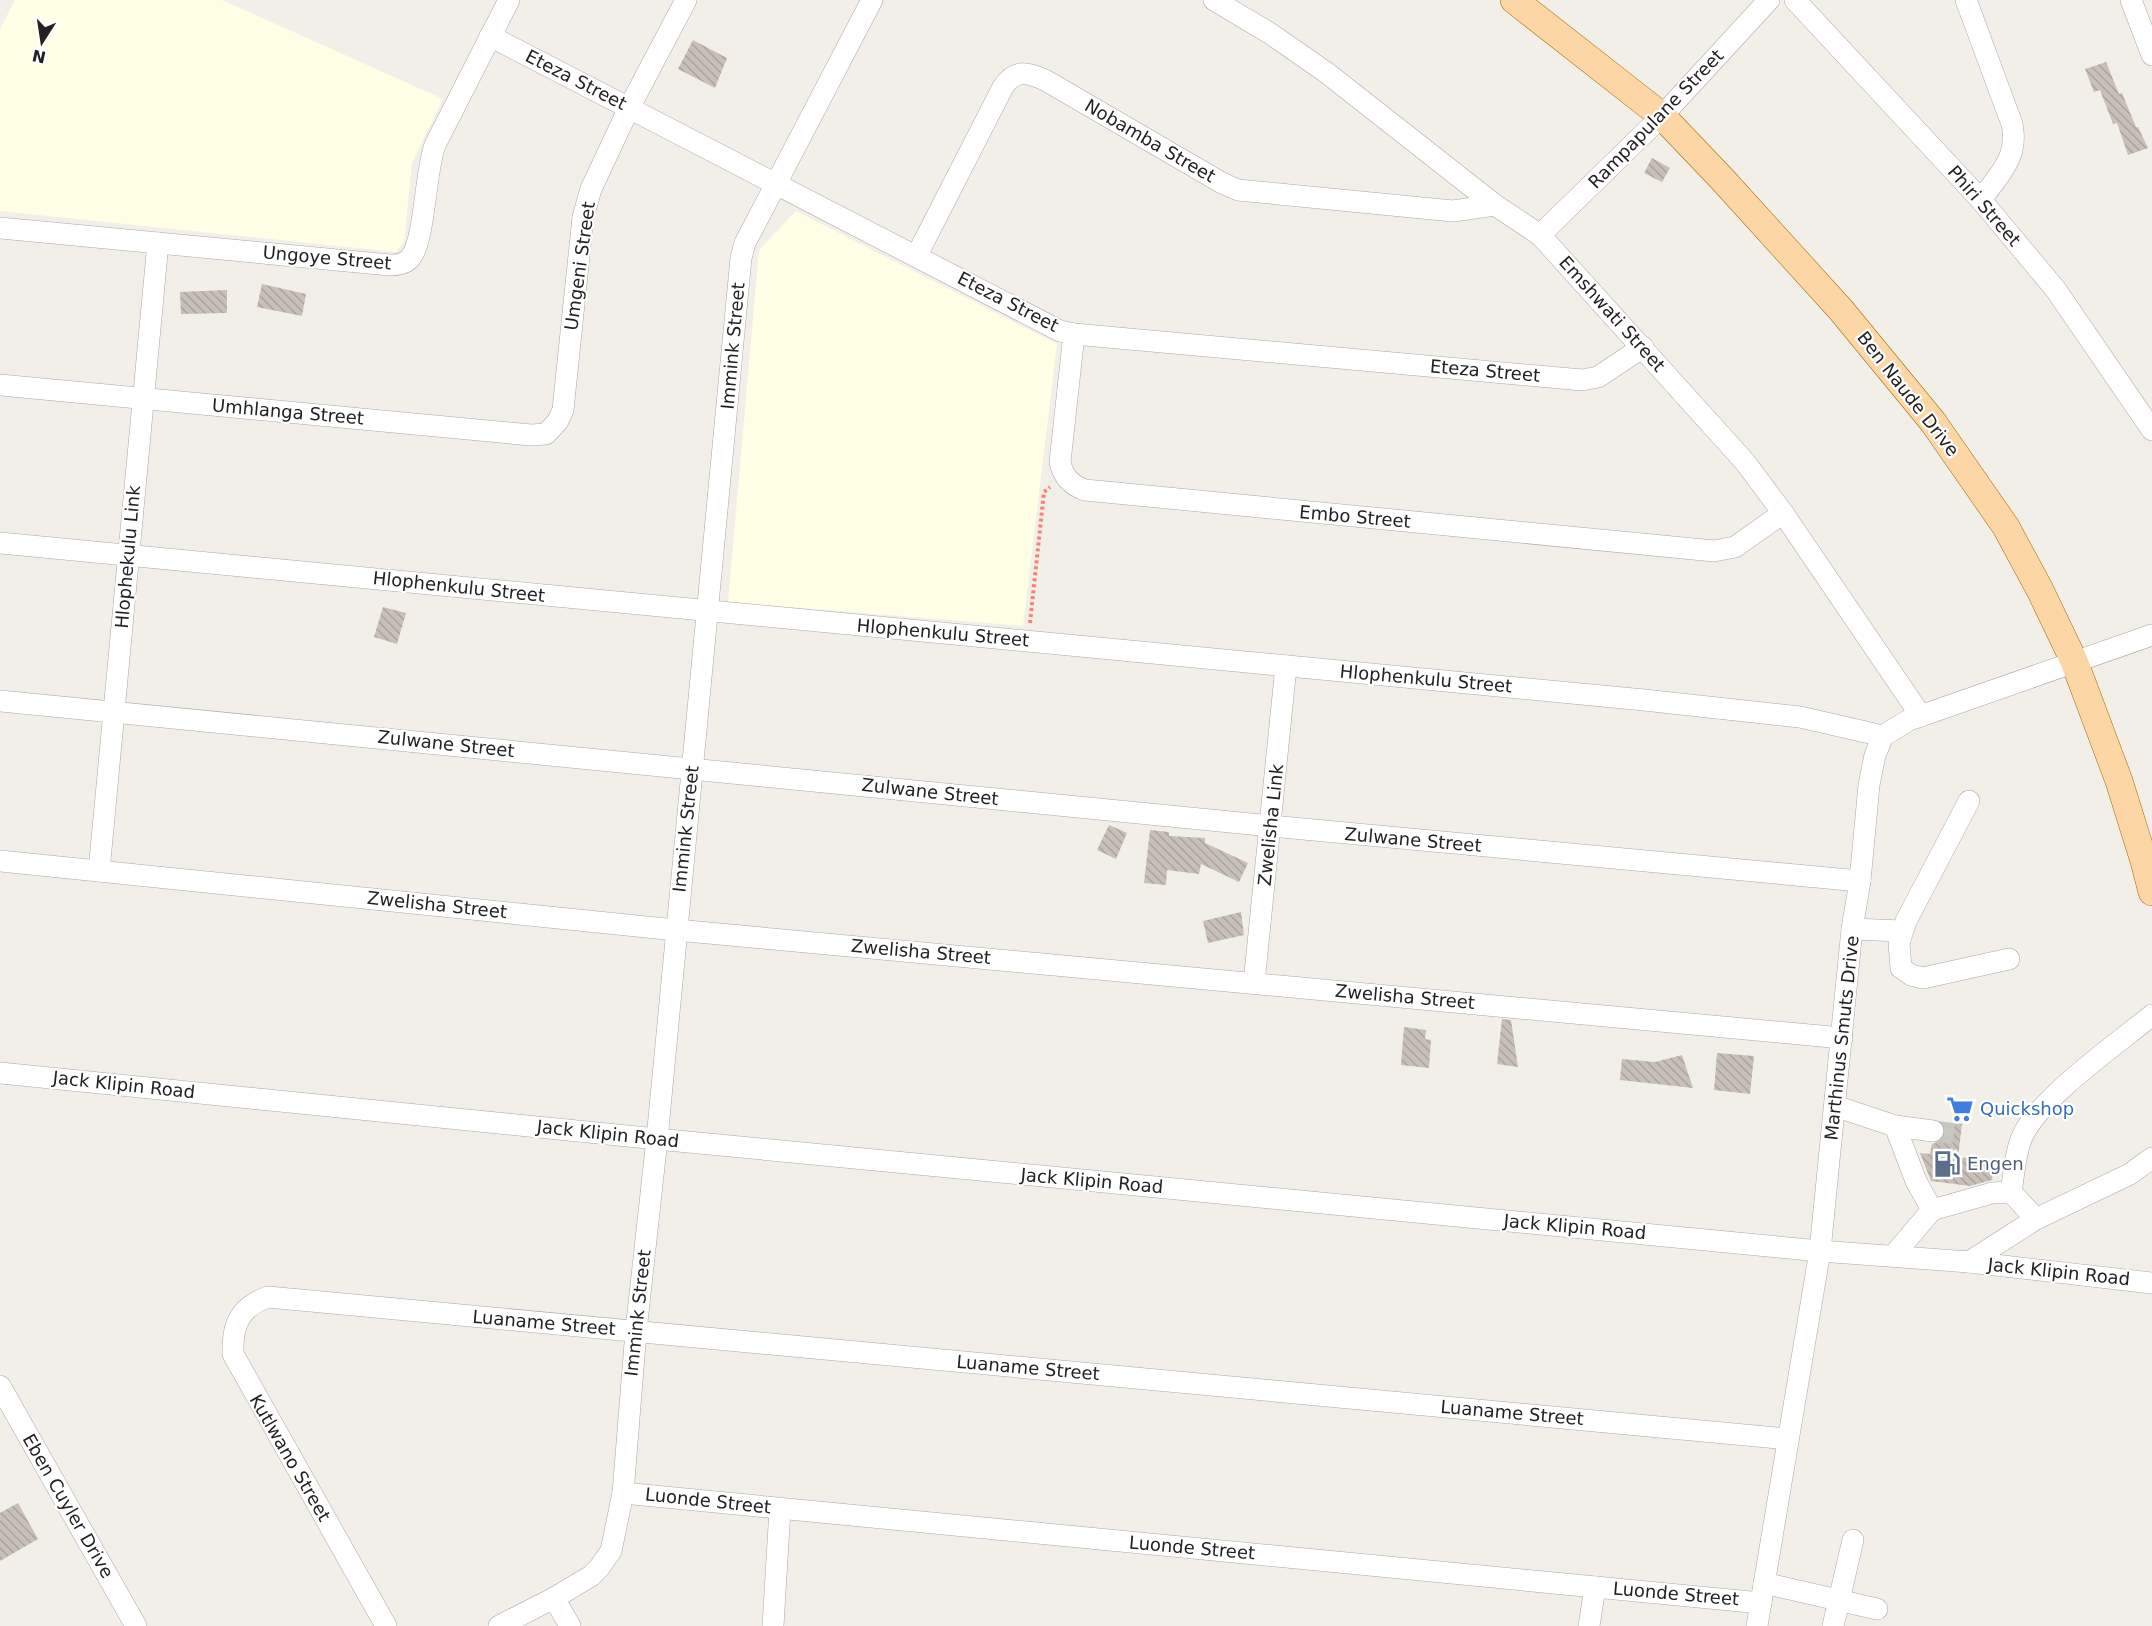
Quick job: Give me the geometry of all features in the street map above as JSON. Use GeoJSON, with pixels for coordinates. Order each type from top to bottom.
{"type":"FeatureCollection","features":[{"type":"Feature","properties":{"kind":"main road","name":"Ben Naude Drive"},"geometry":{"type":"LineString","coordinates":[[1514,0],[1662,116],[1841,310],[1934,422],[2006,527],[2040,590],[2074,661],[2119,781],[2152,892]]}},
{"type":"Feature","properties":{"kind":"street","name":"Ungoye Street"},"geometry":{"type":"LineString","coordinates":[[0,228],[390,265],[404,263],[414,253],[418,241],[429,164],[435,145],[509,0]]}},
{"type":"Feature","properties":{"kind":"street","name":"Umgeni Street"},"geometry":{"type":"LineString","coordinates":[[563,410],[585,209],[629,108],[686,0]]}},
{"type":"Feature","properties":{"kind":"street","name":"Immink Street"},"geometry":{"type":"LineString","coordinates":[[499,1626],[591,1576],[607,1560],[613,1545],[623,1492],[636,1331],[657,1140],[741,258],[745,243],[872,0]]}},
{"type":"Feature","properties":{"kind":"street","name":"Emshwati Street"},"geometry":{"type":"LineString","coordinates":[[1214,0],[1271,34],[1328,73],[1495,205],[1540,235],[1745,462],[1783,513],[1921,716]]}},
{"type":"Feature","properties":{"kind":"street","name":"Rampapulane Street"},"geometry":{"type":"LineString","coordinates":[[1540,235],[1662,116],[1769,0]]}},
{"type":"Feature","properties":{"kind":"street","name":"Phiri Street"},"geometry":{"type":"LineString","coordinates":[[1795,0],[1981,200],[2056,290],[2152,430]]}},
{"type":"Feature","properties":{"kind":"street"},"geometry":{"type":"LineString","coordinates":[[1966,0],[2012,124],[2015,138],[2007,163],[1981,200]]}},
{"type":"Feature","properties":{"kind":"street"},"geometry":{"type":"LineString","coordinates":[[2131,0],[2152,55]]}},
{"type":"Feature","properties":{"kind":"street","name":"Eteza Street"},"geometry":{"type":"LineString","coordinates":[[490,36],[1056,329],[1074,334],[1582,380],[1598,377],[1643,347]]}},
{"type":"Feature","properties":{"kind":"street","name":"Nobamba Street"},"geometry":{"type":"LineString","coordinates":[[916,255],[1003,87],[1014,75],[1022,74],[1034,75],[1045,80],[1215,179],[1238,190],[1454,211],[1495,205]]}},
{"type":"Feature","properties":{"kind":"street","name":"Hlophekulu Link"},"geometry":{"type":"LineString","coordinates":[[99,871],[158,243]]}},
{"type":"Feature","properties":{"kind":"street"},"geometry":{"type":"LineString","coordinates":[[1064,475],[1060,456],[1074,334]]}},
{"type":"Feature","properties":{"kind":"street","name":"Umhlanga Street"},"geometry":{"type":"LineString","coordinates":[[0,385],[531,435],[546,434],[553,428],[563,410]]}},
{"type":"Feature","properties":{"kind":"street","name":"Embo Street"},"geometry":{"type":"LineString","coordinates":[[1064,475],[1072,484],[1091,491],[1714,551],[1735,547],[1783,513]]}},
{"type":"Feature","properties":{"kind":"street","name":"Hlophenkulu Street"},"geometry":{"type":"LineString","coordinates":[[0,543],[1800,717],[1883,736]]}},
{"type":"Feature","properties":{"kind":"street"},"geometry":{"type":"LineString","coordinates":[[1883,736],[1899,725],[1921,716],[2152,635]]}},
{"type":"Feature","properties":{"kind":"street","name":"Zwelisha Link"},"geometry":{"type":"LineString","coordinates":[[1254,983],[1286,666]]}},
{"type":"Feature","properties":{"kind":"street","name":"Zulwane Street"},"geometry":{"type":"LineString","coordinates":[[0,700],[1271,826],[1860,881]]}},
{"type":"Feature","properties":{"kind":"street","name":"Marthinus Smuts Drive"},"geometry":{"type":"LineString","coordinates":[[1757,1626],[1820,1251],[1852,929],[1860,881],[1869,785],[1875,754],[1883,736]]}},
{"type":"Feature","properties":{"kind":"street"},"geometry":{"type":"LineString","coordinates":[[1969,801],[1902,931],[1899,943],[1901,968],[1911,975],[1923,978],[2009,959]]}},
{"type":"Feature","properties":{"kind":"street","name":"Zwelisha Street"},"geometry":{"type":"LineString","coordinates":[[0,861],[676,930],[1842,1038]]}},
{"type":"Feature","properties":{"kind":"street"},"geometry":{"type":"LineString","coordinates":[[1852,929],[1902,931]]}},
{"type":"Feature","properties":{"kind":"street"},"geometry":{"type":"LineString","coordinates":[[2036,1219],[2011,1192],[2011,1140],[2072,1081],[2152,1015]]}},
{"type":"Feature","properties":{"kind":"street"},"geometry":{"type":"LineString","coordinates":[[0,1073],[31,1076]]}},
{"type":"Feature","properties":{"kind":"street"},"geometry":{"type":"LineString","coordinates":[[0,1089],[31,1076]]}},
{"type":"Feature","properties":{"kind":"street","name":"Jack Klipin Road"},"geometry":{"type":"LineString","coordinates":[[31,1076],[657,1140],[1820,1251],[1969,1262],[2152,1283]]}},
{"type":"Feature","properties":{"kind":"street"},"geometry":{"type":"LineString","coordinates":[[1835,1106],[1895,1126],[1933,1131]]}},
{"type":"Feature","properties":{"kind":"street"},"geometry":{"type":"LineString","coordinates":[[1895,1126],[1916,1181],[1932,1210]]}},
{"type":"Feature","properties":{"kind":"street"},"geometry":{"type":"LineString","coordinates":[[1969,1262],[2036,1219],[2130,1174],[2152,1158]]}},
{"type":"Feature","properties":{"kind":"street"},"geometry":{"type":"LineString","coordinates":[[1893,1256],[1932,1210],[1992,1193],[2011,1192]]}},
{"type":"Feature","properties":{"kind":"street","name":"Luaname Street"},"geometry":{"type":"LineString","coordinates":[[268,1297],[1788,1439]]}},
{"type":"Feature","properties":{"kind":"street","name":"Kutlwano Street"},"geometry":{"type":"LineString","coordinates":[[268,1297],[256,1301],[245,1309],[232,1339],[233,1354],[386,1626]]}},
{"type":"Feature","properties":{"kind":"street","name":"Eben Cuyler Drive"},"geometry":{"type":"LineString","coordinates":[[0,1386],[136,1626]]}},
{"type":"Feature","properties":{"kind":"street","name":"Luonde Street"},"geometry":{"type":"LineString","coordinates":[[623,1492],[1595,1587],[1762,1593],[1839,1601],[1877,1609]]}},
{"type":"Feature","properties":{"kind":"street"},"geometry":{"type":"LineString","coordinates":[[773,1626],[780,1509]]}},
{"type":"Feature","properties":{"kind":"street"},"geometry":{"type":"LineString","coordinates":[[1833,1626],[1852,1540]]}},
{"type":"Feature","properties":{"kind":"street"},"geometry":{"type":"LineString","coordinates":[[1589,1626],[1595,1587]]}},
{"type":"Feature","properties":{"kind":"street"},"geometry":{"type":"LineString","coordinates":[[554,1598],[570,1626]]}},
{"type":"Feature","properties":{"kind":"path"},"geometry":{"type":"LineString","coordinates":[[1028,642],[1044,492],[1064,475]]}},
{"type":"Feature","properties":{"kind":"shaded area"},"geometry":{"type":"Polygon","coordinates":[[[15,0],[222,0],[443,99],[412,163],[404,242],[396,252],[0,211],[0,29],[15,0]]]}},
{"type":"Feature","properties":{"kind":"shaded area"},"geometry":{"type":"Polygon","coordinates":[[[796,211],[1057,344],[1023,626],[728,602],[759,250],[796,211]]]}},
{"type":"Feature","properties":{"kind":"building"},"geometry":{"type":"Polygon","coordinates":[[[693,40],[727,58],[715,88],[678,69],[693,40]]]}},
{"type":"Feature","properties":{"kind":"building"},"geometry":{"type":"Polygon","coordinates":[[[2106,62],[2119,94],[2122,93],[2136,127],[2148,148],[2128,155],[2117,123],[2113,124],[2100,90],[2094,92],[2085,69],[2106,62]]]}},
{"type":"Feature","properties":{"kind":"building"},"geometry":{"type":"Polygon","coordinates":[[[1652,158],[1670,168],[1662,182],[1644,173],[1652,158]]]}},
{"type":"Feature","properties":{"kind":"building"},"geometry":{"type":"Polygon","coordinates":[[[262,284],[306,294],[302,316],[257,307],[262,284]]]}},
{"type":"Feature","properties":{"kind":"building"},"geometry":{"type":"Polygon","coordinates":[[[227,290],[227,313],[181,314],[180,292],[227,290]]]}},
{"type":"Feature","properties":{"kind":"building"},"geometry":{"type":"Polygon","coordinates":[[[383,607],[406,613],[397,644],[374,637],[383,607]]]}},
{"type":"Feature","properties":{"kind":"building"},"geometry":{"type":"Polygon","coordinates":[[[1109,825],[1127,833],[1116,859],[1097,850],[1109,825]]]}},
{"type":"Feature","properties":{"kind":"building"},"geometry":{"type":"Polygon","coordinates":[[[1150,830],[1169,832],[1169,836],[1205,838],[1205,843],[1248,863],[1239,882],[1201,864],[1199,874],[1167,870],[1166,885],[1144,883],[1150,830]]]}},
{"type":"Feature","properties":{"kind":"building"},"geometry":{"type":"Polygon","coordinates":[[[1241,912],[1244,935],[1208,943],[1203,921],[1241,912]]]}},
{"type":"Feature","properties":{"kind":"building"},"geometry":{"type":"Polygon","coordinates":[[[1502,1019],[1511,1020],[1518,1067],[1497,1064],[1502,1019]]]}},
{"type":"Feature","properties":{"kind":"building"},"geometry":{"type":"Polygon","coordinates":[[[1404,1027],[1426,1030],[1425,1039],[1431,1040],[1429,1068],[1401,1065],[1404,1027]]]}},
{"type":"Feature","properties":{"kind":"building"},"geometry":{"type":"Polygon","coordinates":[[[1717,1053],[1754,1056],[1750,1094],[1714,1090],[1717,1053]]]}},
{"type":"Feature","properties":{"kind":"building"},"geometry":{"type":"Polygon","coordinates":[[[1682,1055],[1693,1088],[1620,1080],[1622,1059],[1655,1062],[1682,1055]]]}},
{"type":"Feature","properties":{"kind":"building"},"geometry":{"type":"Polygon","coordinates":[[[1942,1122],[1962,1124],[1958,1157],[1994,1161],[1992,1180],[1970,1186],[1931,1181],[1920,1153],[1930,1154],[1932,1144],[1943,1138],[1946,1132],[1942,1122]]]}},
{"type":"Feature","properties":{"kind":"building"},"geometry":{"type":"Polygon","coordinates":[[[18,1503],[38,1539],[0,1561],[0,1513],[18,1503]]]}},
{"type":"Feature","properties":{"kind":"tunnel"},"geometry":{"type":"LineString","coordinates":[[1933,1131],[1961,1135]]}},
{"type":"Feature","properties":{"kind":"place","name":"Quickshop"},"geometry":{"type":"Point","coordinates":[1960,1109]}},
{"type":"Feature","properties":{"kind":"place","name":"Engen"},"geometry":{"type":"Point","coordinates":[1947,1164]}}]}
